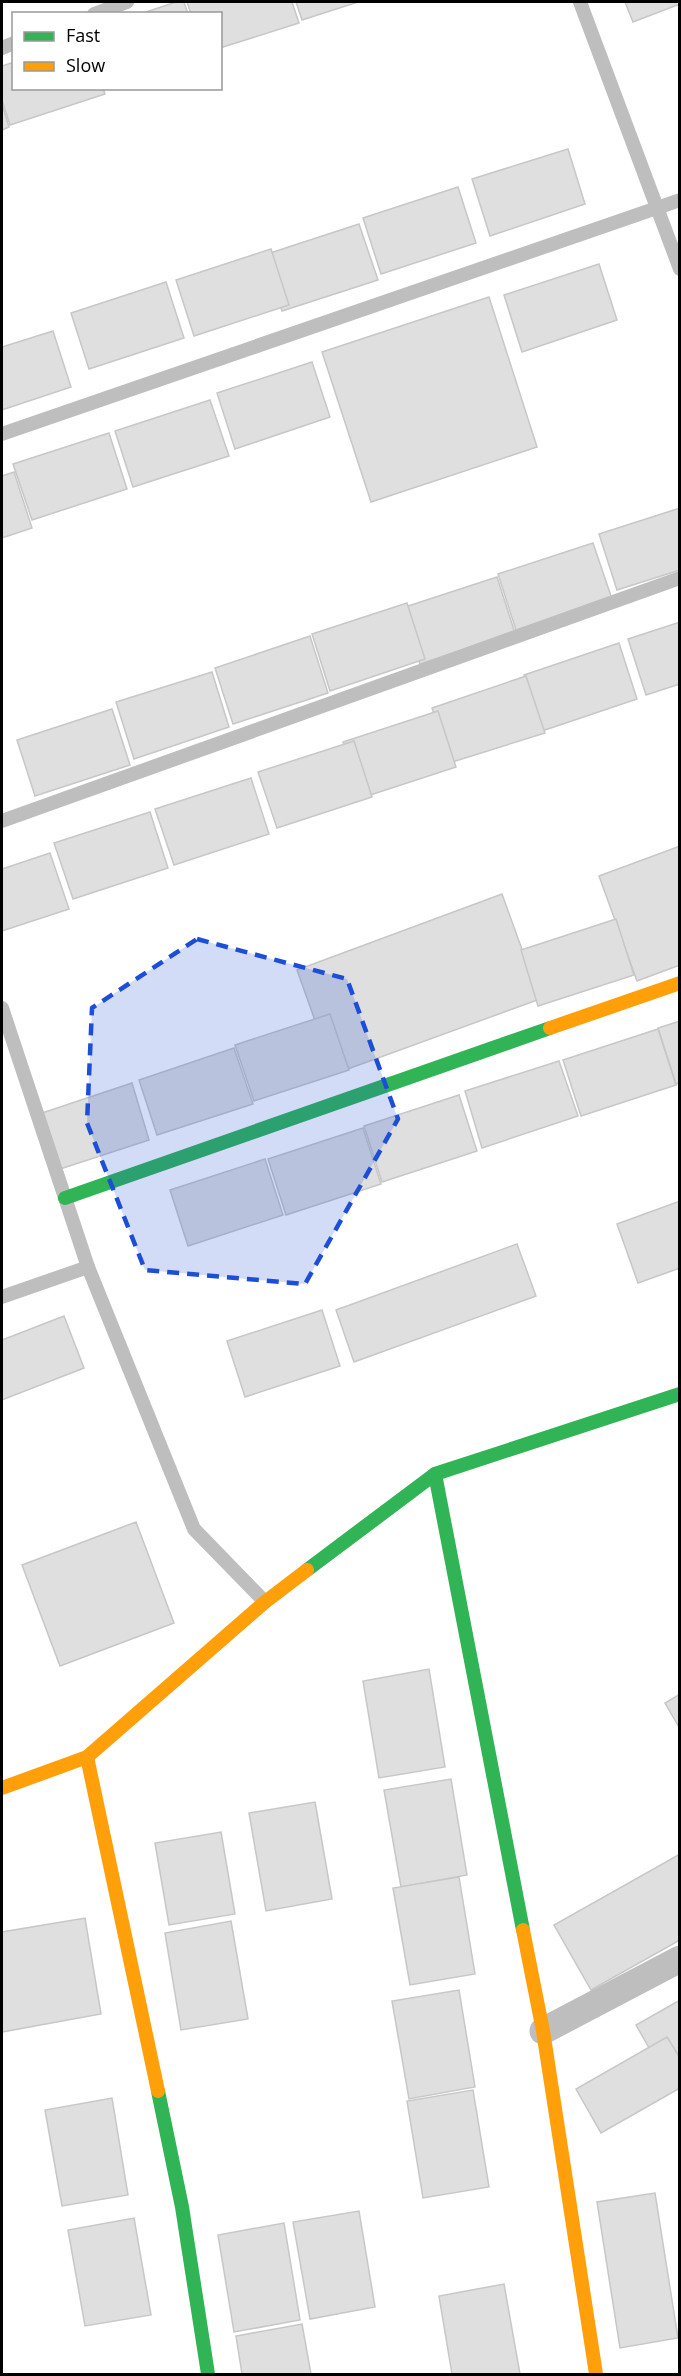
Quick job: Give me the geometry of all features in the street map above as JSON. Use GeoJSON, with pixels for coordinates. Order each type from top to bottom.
{"type":"FeatureCollection","features":[{"type":"Feature","properties":{"kind":"street"},"geometry":{"type":"LineString","coordinates":[[64,1198],[680,983]]}},
{"type":"Feature","properties":{"kind":"street"},"geometry":{"type":"LineString","coordinates":[[2,1788],[87,1757],[265,1602],[435,1474],[680,1394]]}},
{"type":"Feature","properties":{"kind":"street"},"geometry":{"type":"LineString","coordinates":[[435,1474],[543,2031],[596,2374]]}},
{"type":"Feature","properties":{"kind":"street"},"geometry":{"type":"LineString","coordinates":[[87,1757],[182,2207],[208,2374]]}},
{"type":"Feature","properties":{"kind":"street"},"geometry":{"type":"LineString","coordinates":[[543,2031],[680,1959]]}},
{"type":"Feature","properties":{"kind":"lane"},"geometry":{"type":"LineString","coordinates":[[100,12],[127,2]]}},
{"type":"Feature","properties":{"kind":"lane"},"geometry":{"type":"LineString","coordinates":[[580,2],[680,269]]}},
{"type":"Feature","properties":{"kind":"lane"},"geometry":{"type":"LineString","coordinates":[[2,434],[680,200]]}},
{"type":"Feature","properties":{"kind":"lane"},"geometry":{"type":"LineString","coordinates":[[2,821],[680,578]]}},
{"type":"Feature","properties":{"kind":"lane"},"geometry":{"type":"LineString","coordinates":[[2,1008],[88,1267],[194,1529],[265,1602]]}},
{"type":"Feature","properties":{"kind":"lane"},"geometry":{"type":"LineString","coordinates":[[2,1297],[88,1267]]}},
{"type":"Feature","properties":{"kind":"highlighted area"},"geometry":{"type":"Polygon","coordinates":[[[197,939],[347,979],[398,1119],[305,1284],[145,1270],[87,1123],[92,1008],[197,939]]]}},
{"type":"Feature","properties":{"kind":"building"},"geometry":{"type":"Polygon","coordinates":[[[176,2],[184,2],[187,12],[146,12],[176,2]]]}},
{"type":"Feature","properties":{"kind":"building"},"geometry":{"type":"Polygon","coordinates":[[[187,2],[292,2],[299,23],[222,47],[222,12],[190,12],[187,2]]]}},
{"type":"Feature","properties":{"kind":"building"},"geometry":{"type":"Polygon","coordinates":[[[296,2],[358,2],[302,20],[296,2]]]}},
{"type":"Feature","properties":{"kind":"building"},"geometry":{"type":"Polygon","coordinates":[[[625,2],[680,2],[680,4],[633,22],[625,2]]]}},
{"type":"Feature","properties":{"kind":"building"},"geometry":{"type":"Polygon","coordinates":[[[12,63],[12,90],[104,90],[105,94],[10,125],[2,100],[2,66],[12,63]]]}},
{"type":"Feature","properties":{"kind":"building"},"geometry":{"type":"Polygon","coordinates":[[[2,104],[9,127],[2,130],[2,104]]]}},
{"type":"Feature","properties":{"kind":"building"},"geometry":{"type":"Polygon","coordinates":[[[568,149],[585,204],[490,236],[472,179],[568,149]]]}},
{"type":"Feature","properties":{"kind":"building"},"geometry":{"type":"Polygon","coordinates":[[[458,187],[476,243],[381,274],[363,218],[458,187]]]}},
{"type":"Feature","properties":{"kind":"building"},"geometry":{"type":"Polygon","coordinates":[[[359,224],[378,280],[282,311],[264,255],[359,224]]]}},
{"type":"Feature","properties":{"kind":"building"},"geometry":{"type":"Polygon","coordinates":[[[271,249],[289,305],[194,336],[176,280],[271,249]]]}},
{"type":"Feature","properties":{"kind":"building"},"geometry":{"type":"Polygon","coordinates":[[[599,264],[617,320],[522,352],[504,295],[599,264]]]}},
{"type":"Feature","properties":{"kind":"building"},"geometry":{"type":"Polygon","coordinates":[[[166,282],[184,338],[89,369],[71,313],[166,282]]]}},
{"type":"Feature","properties":{"kind":"building"},"geometry":{"type":"Polygon","coordinates":[[[489,297],[537,447],[371,502],[322,352],[489,297]]]}},
{"type":"Feature","properties":{"kind":"building"},"geometry":{"type":"Polygon","coordinates":[[[53,331],[71,387],[2,410],[2,347],[53,331]]]}},
{"type":"Feature","properties":{"kind":"building"},"geometry":{"type":"Polygon","coordinates":[[[312,362],[330,417],[235,449],[217,393],[312,362]]]}},
{"type":"Feature","properties":{"kind":"building"},"geometry":{"type":"Polygon","coordinates":[[[210,400],[229,456],[133,487],[115,431],[210,400]]]}},
{"type":"Feature","properties":{"kind":"building"},"geometry":{"type":"Polygon","coordinates":[[[109,433],[127,489],[32,520],[13,464],[109,433]]]}},
{"type":"Feature","properties":{"kind":"building"},"geometry":{"type":"Polygon","coordinates":[[[14,472],[32,528],[2,538],[2,476],[14,472]]]}},
{"type":"Feature","properties":{"kind":"building"},"geometry":{"type":"Polygon","coordinates":[[[680,508],[680,570],[617,590],[599,534],[680,508]]]}},
{"type":"Feature","properties":{"kind":"building"},"geometry":{"type":"Polygon","coordinates":[[[593,543],[612,599],[516,630],[498,574],[593,543]]]}},
{"type":"Feature","properties":{"kind":"building"},"geometry":{"type":"Polygon","coordinates":[[[497,577],[515,633],[420,664],[402,608],[497,577]]]}},
{"type":"Feature","properties":{"kind":"building"},"geometry":{"type":"Polygon","coordinates":[[[407,603],[425,659],[330,691],[312,634],[407,603]]]}},
{"type":"Feature","properties":{"kind":"building"},"geometry":{"type":"Polygon","coordinates":[[[680,622],[680,684],[646,695],[628,639],[680,622]]]}},
{"type":"Feature","properties":{"kind":"building"},"geometry":{"type":"Polygon","coordinates":[[[310,636],[328,693],[233,724],[215,668],[310,636]]]}},
{"type":"Feature","properties":{"kind":"building"},"geometry":{"type":"Polygon","coordinates":[[[619,643],[637,699],[542,731],[524,675],[619,643]]]}},
{"type":"Feature","properties":{"kind":"building"},"geometry":{"type":"Polygon","coordinates":[[[212,672],[229,727],[134,759],[116,702],[212,672]]]}},
{"type":"Feature","properties":{"kind":"building"},"geometry":{"type":"Polygon","coordinates":[[[526,676],[545,733],[449,763],[432,708],[526,676]]]}},
{"type":"Feature","properties":{"kind":"building"},"geometry":{"type":"Polygon","coordinates":[[[112,709],[130,765],[35,796],[17,740],[112,709]]]}},
{"type":"Feature","properties":{"kind":"building"},"geometry":{"type":"Polygon","coordinates":[[[438,711],[456,767],[361,798],[343,742],[438,711]]]}},
{"type":"Feature","properties":{"kind":"building"},"geometry":{"type":"Polygon","coordinates":[[[354,741],[372,797],[277,828],[258,772],[354,741]]]}},
{"type":"Feature","properties":{"kind":"building"},"geometry":{"type":"Polygon","coordinates":[[[251,778],[269,834],[174,865],[155,809],[251,778]]]}},
{"type":"Feature","properties":{"kind":"building"},"geometry":{"type":"Polygon","coordinates":[[[150,812],[168,868],[73,899],[54,843],[150,812]]]}},
{"type":"Feature","properties":{"kind":"building"},"geometry":{"type":"Polygon","coordinates":[[[680,846],[680,965],[637,981],[599,876],[680,846]]]}},
{"type":"Feature","properties":{"kind":"building"},"geometry":{"type":"Polygon","coordinates":[[[50,853],[69,909],[2,931],[2,869],[50,853]]]}},
{"type":"Feature","properties":{"kind":"building"},"geometry":{"type":"Polygon","coordinates":[[[502,894],[540,999],[334,1074],[297,970],[502,894]]]}},
{"type":"Feature","properties":{"kind":"building"},"geometry":{"type":"Polygon","coordinates":[[[616,919],[634,975],[538,1006],[521,950],[616,919]]]}},
{"type":"Feature","properties":{"kind":"building"},"geometry":{"type":"Polygon","coordinates":[[[330,1014],[349,1070],[254,1101],[235,1045],[330,1014]]]}},
{"type":"Feature","properties":{"kind":"building"},"geometry":{"type":"Polygon","coordinates":[[[680,1021],[680,1083],[676,1084],[658,1028],[680,1021]]]}},
{"type":"Feature","properties":{"kind":"building"},"geometry":{"type":"Polygon","coordinates":[[[658,1029],[676,1085],[581,1116],[563,1060],[658,1029]]]}},
{"type":"Feature","properties":{"kind":"building"},"geometry":{"type":"Polygon","coordinates":[[[234,1048],[253,1104],[157,1135],[139,1080],[234,1048]]]}},
{"type":"Feature","properties":{"kind":"building"},"geometry":{"type":"Polygon","coordinates":[[[559,1061],[578,1116],[482,1148],[465,1091],[559,1061]]]}},
{"type":"Feature","properties":{"kind":"building"},"geometry":{"type":"Polygon","coordinates":[[[132,1083],[149,1140],[54,1171],[36,1115],[132,1083]]]}},
{"type":"Feature","properties":{"kind":"building"},"geometry":{"type":"Polygon","coordinates":[[[459,1095],[477,1151],[382,1182],[364,1126],[459,1095]]]}},
{"type":"Feature","properties":{"kind":"building"},"geometry":{"type":"Polygon","coordinates":[[[363,1128],[381,1184],[286,1215],[268,1159],[363,1128]]]}},
{"type":"Feature","properties":{"kind":"building"},"geometry":{"type":"Polygon","coordinates":[[[265,1159],[283,1215],[188,1246],[170,1190],[265,1159]]]}},
{"type":"Feature","properties":{"kind":"building"},"geometry":{"type":"Polygon","coordinates":[[[680,1201],[680,1268],[638,1283],[617,1224],[680,1201]]]}},
{"type":"Feature","properties":{"kind":"building"},"geometry":{"type":"Polygon","coordinates":[[[517,1244],[536,1296],[354,1362],[336,1310],[517,1244]]]}},
{"type":"Feature","properties":{"kind":"building"},"geometry":{"type":"Polygon","coordinates":[[[322,1310],[340,1366],[245,1397],[227,1341],[322,1310]]]}},
{"type":"Feature","properties":{"kind":"building"},"geometry":{"type":"Polygon","coordinates":[[[64,1316],[84,1368],[2,1400],[2,1340],[64,1316]]]}},
{"type":"Feature","properties":{"kind":"building"},"geometry":{"type":"Polygon","coordinates":[[[136,1522],[174,1623],[60,1666],[22,1565],[136,1522]]]}},
{"type":"Feature","properties":{"kind":"building"},"geometry":{"type":"Polygon","coordinates":[[[429,1669],[445,1767],[379,1778],[363,1681],[429,1669]]]}},
{"type":"Feature","properties":{"kind":"building"},"geometry":{"type":"Polygon","coordinates":[[[680,1694],[680,1729],[665,1703],[680,1694]]]}},
{"type":"Feature","properties":{"kind":"building"},"geometry":{"type":"Polygon","coordinates":[[[451,1779],[467,1875],[401,1887],[384,1790],[451,1779]]]}},
{"type":"Feature","properties":{"kind":"building"},"geometry":{"type":"Polygon","coordinates":[[[315,1802],[332,1899],[266,1911],[249,1813],[315,1802]]]}},
{"type":"Feature","properties":{"kind":"building"},"geometry":{"type":"Polygon","coordinates":[[[221,1832],[235,1914],[169,1925],[155,1843],[221,1832]]]}},
{"type":"Feature","properties":{"kind":"building"},"geometry":{"type":"Polygon","coordinates":[[[680,1854],[680,1940],[591,1990],[554,1925],[680,1854]]]}},
{"type":"Feature","properties":{"kind":"building"},"geometry":{"type":"Polygon","coordinates":[[[459,1877],[475,1974],[410,1985],[393,1888],[459,1877]]]}},
{"type":"Feature","properties":{"kind":"building"},"geometry":{"type":"Polygon","coordinates":[[[85,1918],[101,2014],[2,2032],[2,1932],[85,1918]]]}},
{"type":"Feature","properties":{"kind":"building"},"geometry":{"type":"Polygon","coordinates":[[[231,1921],[248,2019],[181,2030],[165,1933],[231,1921]]]}},
{"type":"Feature","properties":{"kind":"building"},"geometry":{"type":"Polygon","coordinates":[[[459,1990],[475,2087],[409,2099],[392,2001],[459,1990]]]}},
{"type":"Feature","properties":{"kind":"building"},"geometry":{"type":"Polygon","coordinates":[[[680,2000],[680,2059],[661,2069],[636,2025],[680,2000]]]}},
{"type":"Feature","properties":{"kind":"building"},"geometry":{"type":"Polygon","coordinates":[[[667,2037],[680,2058],[680,2088],[601,2133],[576,2089],[667,2037]]]}},
{"type":"Feature","properties":{"kind":"building"},"geometry":{"type":"Polygon","coordinates":[[[473,2090],[489,2187],[423,2198],[407,2101],[473,2090]]]}},
{"type":"Feature","properties":{"kind":"building"},"geometry":{"type":"Polygon","coordinates":[[[112,2098],[128,2195],[62,2206],[45,2110],[112,2098]]]}},
{"type":"Feature","properties":{"kind":"building"},"geometry":{"type":"Polygon","coordinates":[[[655,2193],[678,2338],[620,2348],[597,2202],[655,2193]]]}},
{"type":"Feature","properties":{"kind":"building"},"geometry":{"type":"Polygon","coordinates":[[[359,2211],[375,2307],[310,2319],[293,2222],[359,2211]]]}},
{"type":"Feature","properties":{"kind":"building"},"geometry":{"type":"Polygon","coordinates":[[[134,2218],[151,2315],[85,2326],[68,2230],[134,2218]]]}},
{"type":"Feature","properties":{"kind":"building"},"geometry":{"type":"Polygon","coordinates":[[[284,2223],[300,2320],[234,2332],[218,2235],[284,2223]]]}},
{"type":"Feature","properties":{"kind":"building"},"geometry":{"type":"Polygon","coordinates":[[[504,2284],[520,2374],[452,2374],[439,2296],[504,2284]]]}},
{"type":"Feature","properties":{"kind":"building"},"geometry":{"type":"Polygon","coordinates":[[[302,2324],[311,2374],[242,2374],[236,2336],[302,2324]]]}},
{"type":"Feature","properties":{"kind":"traffic: fast"},"geometry":{"type":"LineString","coordinates":[[65,1198],[550,1028]]}},
{"type":"Feature","properties":{"kind":"traffic: fast"},"geometry":{"type":"LineString","coordinates":[[307,1570],[435,1474],[680,1394]]}},
{"type":"Feature","properties":{"kind":"traffic: fast"},"geometry":{"type":"LineString","coordinates":[[435,1474],[523,1930]]}},
{"type":"Feature","properties":{"kind":"traffic: fast"},"geometry":{"type":"LineString","coordinates":[[158,2091],[182,2207],[208,2374]]}},
{"type":"Feature","properties":{"kind":"traffic: slow"},"geometry":{"type":"LineString","coordinates":[[550,1028],[680,983]]}},
{"type":"Feature","properties":{"kind":"traffic: slow"},"geometry":{"type":"LineString","coordinates":[[2,1788],[87,1757],[265,1602],[307,1570]]}},
{"type":"Feature","properties":{"kind":"traffic: slow"},"geometry":{"type":"LineString","coordinates":[[87,1757],[158,2091]]}},
{"type":"Feature","properties":{"kind":"traffic: slow"},"geometry":{"type":"LineString","coordinates":[[523,1930],[543,2031],[596,2374]]}}]}
